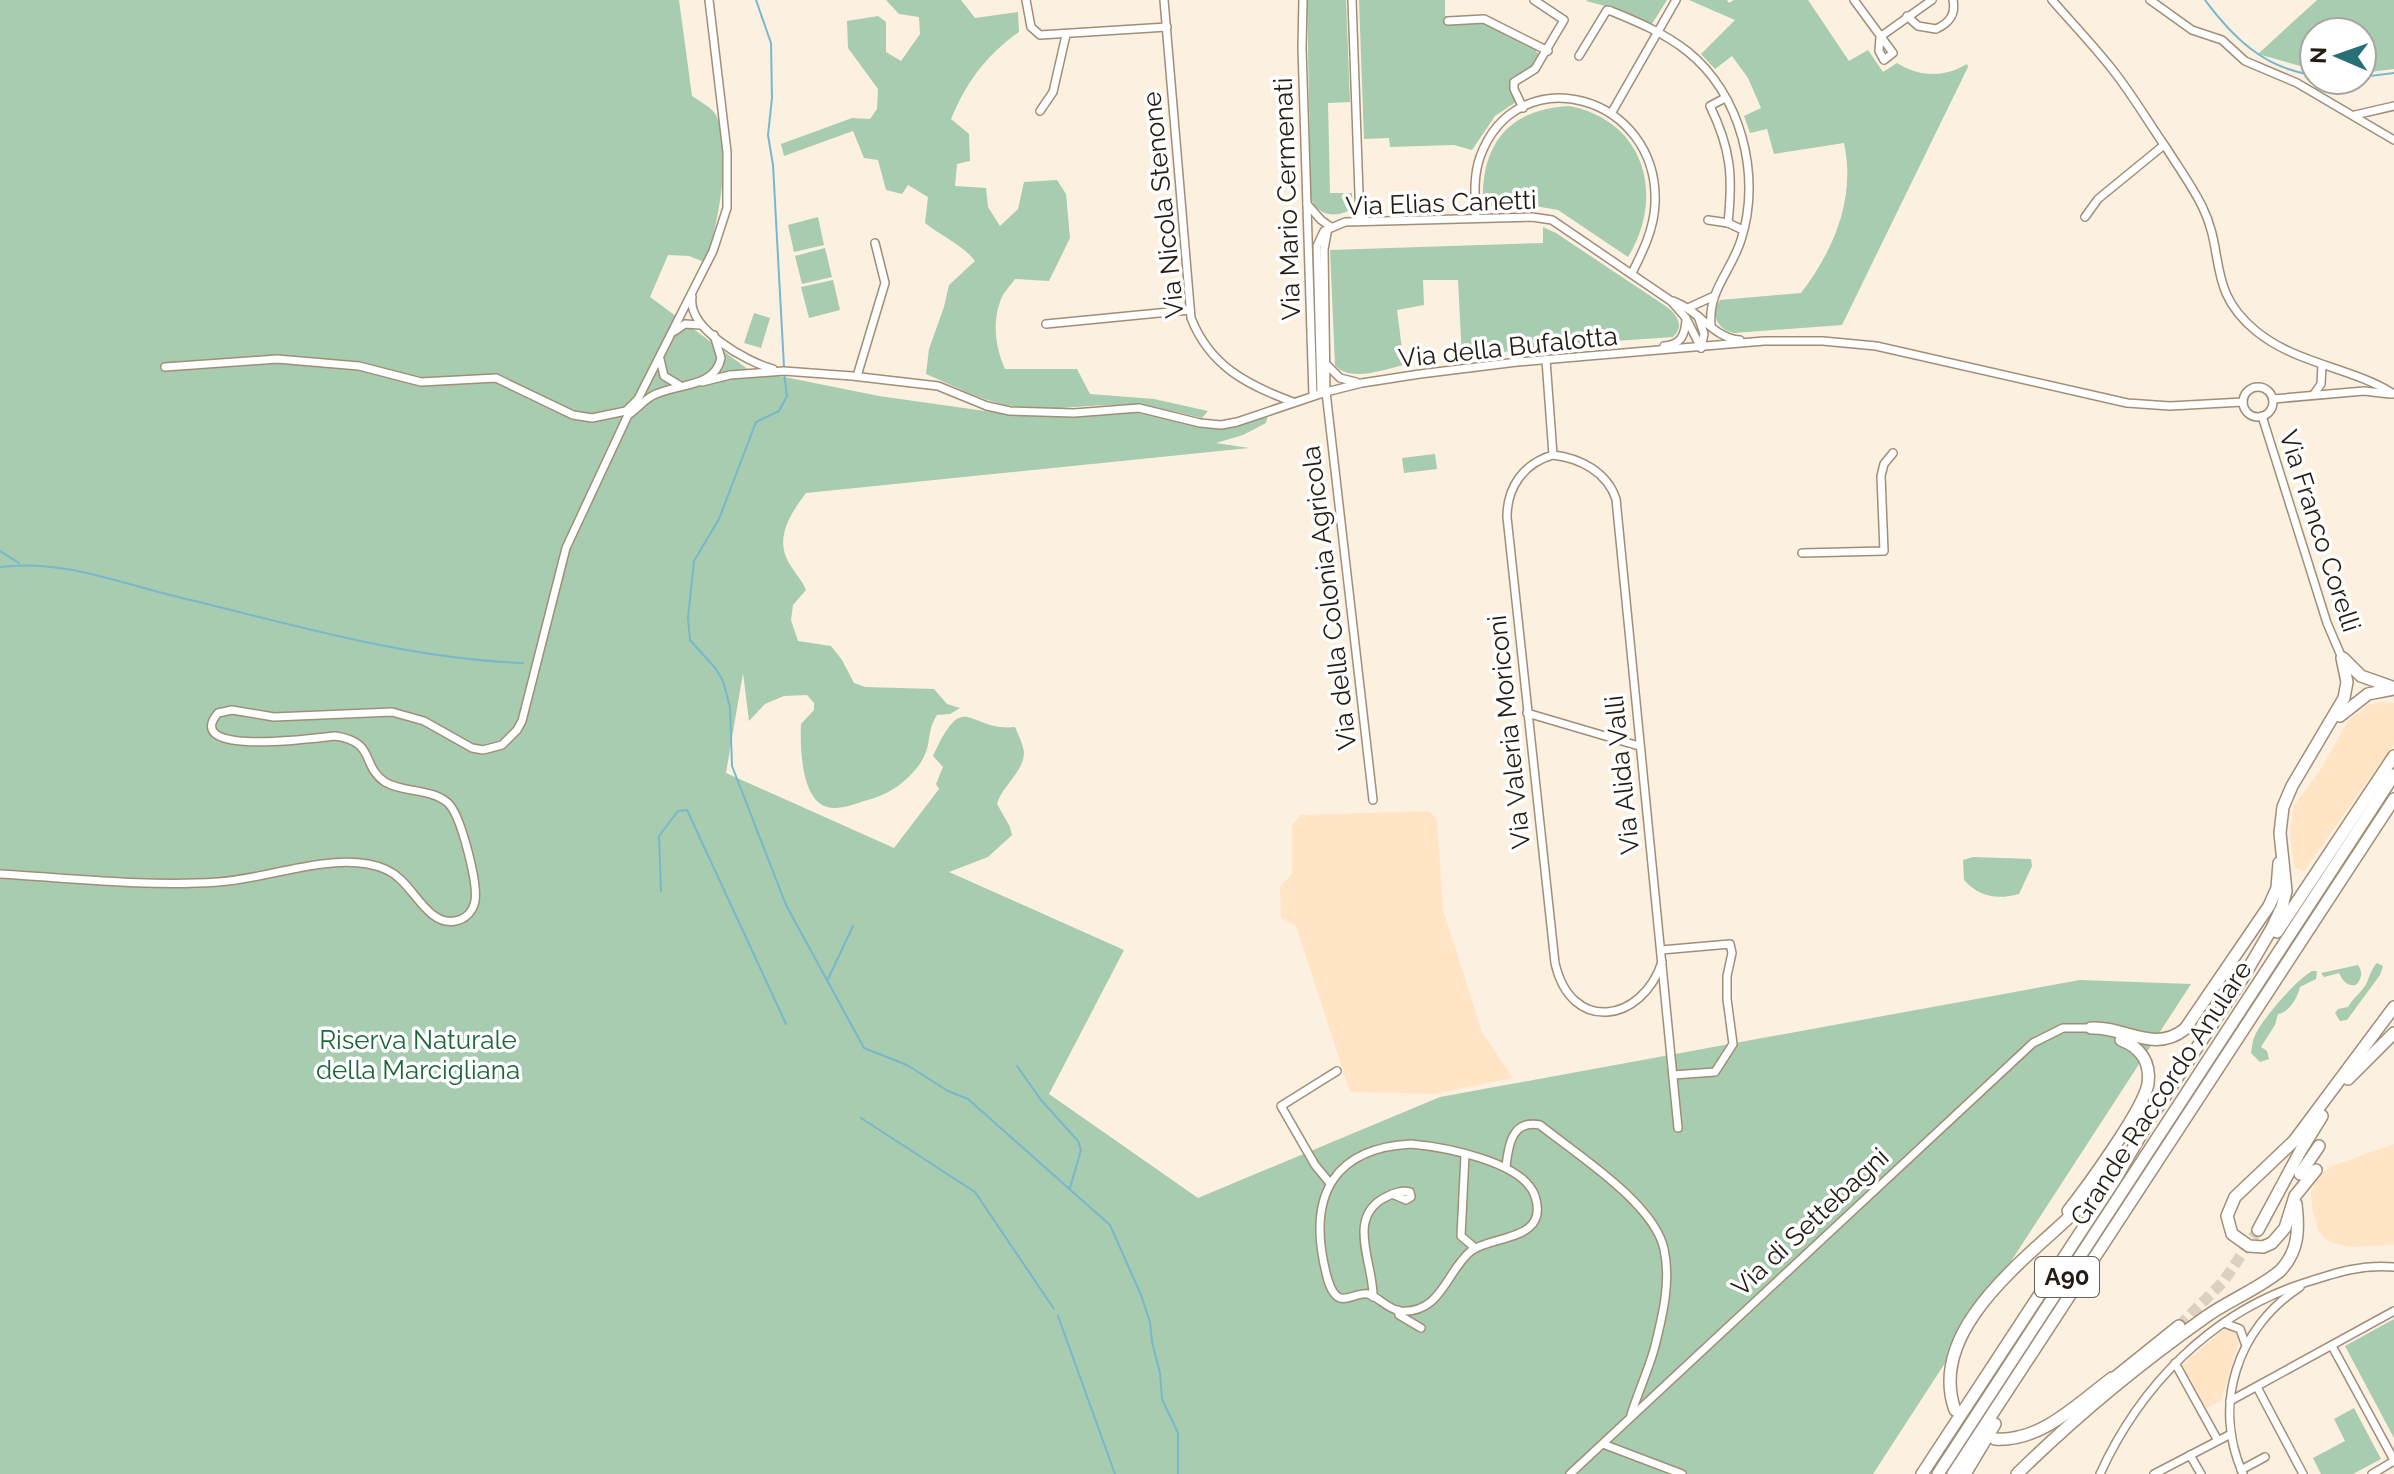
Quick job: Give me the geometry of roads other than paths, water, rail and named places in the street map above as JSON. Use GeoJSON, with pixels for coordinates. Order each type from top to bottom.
{"type":"FeatureCollection","features":[{"type":"Feature","properties":{"kind":"highway"},"geometry":{"type":"LineString","coordinates":[[2342,658],[2361,676],[2394,688]]}},
{"type":"Feature","properties":{"kind":"highway"},"geometry":{"type":"LineString","coordinates":[[2244,976],[2285,899],[2280,823],[2286,797],[2346,694],[2342,658]]}},
{"type":"Feature","properties":{"kind":"highway"},"geometry":{"type":"LineString","coordinates":[[2323,738],[2358,699],[2394,688]]}},
{"type":"Feature","properties":{"kind":"highway"},"geometry":{"type":"LineString","coordinates":[[2244,976],[2271,941],[2394,756]]}},
{"type":"Feature","properties":{"kind":"highway","name":"Grande Raccordo Anulare"},"geometry":{"type":"LineString","coordinates":[[1953,1474],[2209,1083],[2237,1028],[2394,775]]}},
{"type":"Feature","properties":{"kind":"highway","name":"Grande Raccordo Anulare"},"geometry":{"type":"LineString","coordinates":[[1938,1474],[2195,1080],[2237,1028],[2394,799]]}},
{"type":"Feature","properties":{"kind":"highway"},"geometry":{"type":"LineString","coordinates":[[2091,1028],[2154,1040],[2169,1038],[2185,1029],[2272,901],[2278,884],[2281,843]]}},
{"type":"Feature","properties":{"kind":"highway","name":"Grande Raccordo Anulare"},"geometry":{"type":"LineString","coordinates":[[1922,1474],[2244,976]]}},
{"type":"Feature","properties":{"kind":"highway"},"geometry":{"type":"LineString","coordinates":[[2258,1230],[2301,1150],[2394,1008]]}},
{"type":"Feature","properties":{"kind":"highway"},"geometry":{"type":"LineString","coordinates":[[2316,1170],[2296,1194],[2285,1228],[2272,1243],[2263,1247],[2249,1246],[2232,1234],[2227,1216],[2235,1197],[2294,1141],[2394,1008]]}},
{"type":"Feature","properties":{"kind":"highway"},"geometry":{"type":"LineString","coordinates":[[2030,1254],[2087,1186],[2147,1088],[2147,1067],[2139,1050],[2091,1028]]}},
{"type":"Feature","properties":{"kind":"highway"},"geometry":{"type":"LineString","coordinates":[[2347,1079],[2394,1033]]}},
{"type":"Feature","properties":{"kind":"highway"},"geometry":{"type":"LineString","coordinates":[[1955,1410],[1950,1374],[1961,1336],[1984,1302],[2097,1190],[2150,1119]]}},
{"type":"Feature","properties":{"kind":"highway"},"geometry":{"type":"LineString","coordinates":[[2300,1174],[2319,1146]]}},
{"type":"Feature","properties":{"kind":"highway"},"geometry":{"type":"LineString","coordinates":[[2015,1474],[2070,1423],[2206,1317],[2280,1271],[2296,1245],[2296,1204]]}},
{"type":"Feature","properties":{"kind":"highway"},"geometry":{"type":"LineString","coordinates":[[1965,1474],[2042,1351],[2065,1302]]}},
{"type":"Feature","properties":{"kind":"highway"},"geometry":{"type":"LineString","coordinates":[[2015,1474],[2063,1421],[2179,1326]]}},
{"type":"Feature","properties":{"kind":"highway"},"geometry":{"type":"LineString","coordinates":[[1995,1439],[2013,1439],[2036,1432],[2124,1370]]}},
{"type":"Feature","properties":{"kind":"street"},"geometry":{"type":"LineString","coordinates":[[0,874],[215,882],[339,863],[369,864],[399,877],[438,919],[454,922],[467,916],[475,902],[474,881],[456,815],[449,803],[389,784],[373,768],[365,749],[349,738],[236,741],[218,737],[212,722],[218,713],[228,710],[274,717],[392,712],[424,721],[472,748],[483,750],[502,745],[517,730],[522,721],[570,536],[627,413],[637,401],[720,235],[729,194],[709,0]]}},
{"type":"Feature","properties":{"kind":"street"},"geometry":{"type":"LineString","coordinates":[[1026,0],[1028,20],[1035,33],[1040,35],[1167,27]]}},
{"type":"Feature","properties":{"kind":"street","name":"Via Nicola Stenone"},"geometry":{"type":"LineString","coordinates":[[1164,0],[1190,310],[1202,341],[1222,366],[1253,386],[1293,402]]}},
{"type":"Feature","properties":{"kind":"street","name":"Via Mario Cermenati"},"geometry":{"type":"LineString","coordinates":[[1303,0],[1307,235],[1320,394]]}},
{"type":"Feature","properties":{"kind":"street"},"geometry":{"type":"LineString","coordinates":[[1352,0],[1360,221]]}},
{"type":"Feature","properties":{"kind":"street"},"geometry":{"type":"LineString","coordinates":[[1523,108],[1514,82],[1535,69],[1564,20],[1534,0]]}},
{"type":"Feature","properties":{"kind":"street"},"geometry":{"type":"LineString","coordinates":[[1612,112],[1676,0]]}},
{"type":"Feature","properties":{"kind":"street"},"geometry":{"type":"LineString","coordinates":[[1854,0],[1880,37],[1932,0]]}},
{"type":"Feature","properties":{"kind":"street"},"geometry":{"type":"LineString","coordinates":[[1907,16],[1918,26],[1936,29],[1950,19],[1954,11],[1953,0]]}},
{"type":"Feature","properties":{"kind":"street"},"geometry":{"type":"LineString","coordinates":[[2052,0],[2112,69],[2186,177],[2204,209],[2224,293],[2229,302],[2257,332],[2322,365],[2382,386],[2394,394]]}},
{"type":"Feature","properties":{"kind":"street"},"geometry":{"type":"LineString","coordinates":[[2150,0],[2192,30],[2222,40],[2245,61],[2297,83],[2394,140]]}},
{"type":"Feature","properties":{"kind":"street"},"geometry":{"type":"LineString","coordinates":[[1579,56],[1607,10],[1659,31],[1690,53],[1725,98],[1742,134],[1748,192],[1743,230],[1734,259],[1712,297],[1711,325]]}},
{"type":"Feature","properties":{"kind":"street"},"geometry":{"type":"LineString","coordinates":[[1448,21],[1484,19],[1548,51]]}},
{"type":"Feature","properties":{"kind":"street"},"geometry":{"type":"LineString","coordinates":[[1040,111],[1053,92],[1066,35]]}},
{"type":"Feature","properties":{"kind":"street"},"geometry":{"type":"LineString","coordinates":[[1725,98],[1710,106],[1724,134],[1729,154],[1732,183],[1728,223]]}},
{"type":"Feature","properties":{"kind":"street"},"geometry":{"type":"LineString","coordinates":[[1476,218],[1475,179],[1482,153],[1501,124],[1523,108],[1546,100],[1573,99],[1593,103],[1612,112],[1640,141],[1654,185],[1651,230],[1632,273]]}},
{"type":"Feature","properties":{"kind":"street"},"geometry":{"type":"LineString","coordinates":[[2355,115],[2394,106]]}},
{"type":"Feature","properties":{"kind":"street"},"geometry":{"type":"LineString","coordinates":[[2085,217],[2098,199],[2164,145]]}},
{"type":"Feature","properties":{"kind":"street"},"geometry":{"type":"LineString","coordinates":[[1306,202],[1331,227]]}},
{"type":"Feature","properties":{"kind":"street","name":"Via Elias Canetti"},"geometry":{"type":"LineString","coordinates":[[1320,394],[1326,364],[1317,246],[1324,231],[1342,222],[1536,217],[1552,220],[1671,301]]}},
{"type":"Feature","properties":{"kind":"street"},"geometry":{"type":"LineString","coordinates":[[1307,224],[1321,220]]}},
{"type":"Feature","properties":{"kind":"street"},"geometry":{"type":"LineString","coordinates":[[1708,220],[1728,223],[1743,230]]}},
{"type":"Feature","properties":{"kind":"street","name":"Via Elias Canetti"},"geometry":{"type":"LineString","coordinates":[[1320,394],[1324,245],[1331,227]]}},
{"type":"Feature","properties":{"kind":"street"},"geometry":{"type":"LineString","coordinates":[[1307,235],[1317,246]]}},
{"type":"Feature","properties":{"kind":"street"},"geometry":{"type":"LineString","coordinates":[[857,376],[885,283],[875,243]]}},
{"type":"Feature","properties":{"kind":"street"},"geometry":{"type":"LineString","coordinates":[[694,291],[693,313],[706,328]]}},
{"type":"Feature","properties":{"kind":"street"},"geometry":{"type":"LineString","coordinates":[[1688,308],[1712,297]]}},
{"type":"Feature","properties":{"kind":"street"},"geometry":{"type":"LineString","coordinates":[[1671,301],[1697,313],[1727,339],[1764,341]]}},
{"type":"Feature","properties":{"kind":"street"},"geometry":{"type":"LineString","coordinates":[[1671,301],[1686,318],[1701,348]]}},
{"type":"Feature","properties":{"kind":"street"},"geometry":{"type":"LineString","coordinates":[[1046,324],[1190,310]]}},
{"type":"Feature","properties":{"kind":"street"},"geometry":{"type":"LineString","coordinates":[[1697,313],[1704,334],[1701,348]]}},
{"type":"Feature","properties":{"kind":"street"},"geometry":{"type":"LineString","coordinates":[[1640,353],[1677,343],[1684,333],[1686,318]]}},
{"type":"Feature","properties":{"kind":"street"},"geometry":{"type":"LineString","coordinates":[[670,336],[685,324],[706,328]]}},
{"type":"Feature","properties":{"kind":"street","name":"Via della Bufalotta"},"geometry":{"type":"LineString","coordinates":[[706,328],[751,361],[784,371]]}},
{"type":"Feature","properties":{"kind":"street"},"geometry":{"type":"LineString","coordinates":[[165,367],[277,359],[359,366],[421,382],[496,378],[573,415],[592,418],[627,413],[656,394],[702,382],[714,373],[721,362],[720,347],[714,335]]}},
{"type":"Feature","properties":{"kind":"street","name":"Via della Bufalotta"},"geometry":{"type":"LineString","coordinates":[[702,382],[730,375],[784,371],[857,376],[938,386],[987,406],[1010,411],[1074,413],[1139,408],[1211,425],[1237,422],[1293,402],[1362,383],[1546,360],[1764,341],[1862,344],[2135,404],[2191,406],[2243,402],[2245,393],[2255,387],[2264,388],[2273,399],[2364,391],[2394,394]]}},
{"type":"Feature","properties":{"kind":"street"},"geometry":{"type":"LineString","coordinates":[[661,353],[660,364],[664,376],[683,386]]}},
{"type":"Feature","properties":{"kind":"street"},"geometry":{"type":"LineString","coordinates":[[1546,360],[1553,455]]}},
{"type":"Feature","properties":{"kind":"street"},"geometry":{"type":"LineString","coordinates":[[1326,364],[1340,378],[1362,383]]}},
{"type":"Feature","properties":{"kind":"street"},"geometry":{"type":"LineString","coordinates":[[2314,394],[2321,384],[2322,365]]}},
{"type":"Feature","properties":{"kind":"street"},"geometry":{"type":"LineString","coordinates":[[2336,370],[2364,391]]}},
{"type":"Feature","properties":{"kind":"street","name":"Via della Colonia Agricola"},"geometry":{"type":"LineString","coordinates":[[1320,394],[1373,800]]}},
{"type":"Feature","properties":{"kind":"street"},"geometry":{"type":"LineString","coordinates":[[2243,402],[2249,414],[2262,416],[2271,408],[2273,399]]}},
{"type":"Feature","properties":{"kind":"street","name":"Via Franco Corelli"},"geometry":{"type":"LineString","coordinates":[[2262,416],[2327,623],[2342,658]]}},
{"type":"Feature","properties":{"kind":"street"},"geometry":{"type":"LineString","coordinates":[[1802,553],[1884,551],[1881,476],[1884,464],[1893,453]]}},
{"type":"Feature","properties":{"kind":"street","name":"Via Valeria Moriconi"},"geometry":{"type":"LineString","coordinates":[[1553,455],[1533,464],[1520,477],[1511,491],[1507,507],[1555,963],[1571,997],[1586,1009],[1599,1013],[1615,1011],[1634,1003],[1655,980],[1662,962]]}},
{"type":"Feature","properties":{"kind":"street","name":"Via Alida Valli"},"geometry":{"type":"LineString","coordinates":[[1553,455],[1571,458],[1596,471],[1610,484],[1616,499],[1678,1128]]}},
{"type":"Feature","properties":{"kind":"street"},"geometry":{"type":"LineString","coordinates":[[1527,713],[1639,746]]}},
{"type":"Feature","properties":{"kind":"street"},"geometry":{"type":"LineString","coordinates":[[1661,950],[1730,944],[1732,953],[1727,976],[1733,1044],[1715,1072],[1673,1075]]}},
{"type":"Feature","properties":{"kind":"street","name":"Via di Settebagni"},"geometry":{"type":"LineString","coordinates":[[1570,1474],[2033,1043],[2063,1028],[2091,1028]]}},
{"type":"Feature","properties":{"kind":"street"},"geometry":{"type":"LineString","coordinates":[[1329,1182],[1315,1165],[1281,1106],[1337,1071]]}},
{"type":"Feature","properties":{"kind":"street"},"geometry":{"type":"LineString","coordinates":[[1506,1167],[1510,1141],[1517,1130],[1528,1124],[1540,1125],[1616,1185],[1641,1208],[1657,1229],[1664,1248],[1666,1291],[1654,1350],[1630,1418]]}},
{"type":"Feature","properties":{"kind":"street"},"geometry":{"type":"LineString","coordinates":[[1411,1144],[1434,1146],[1465,1155],[1506,1167],[1522,1178],[1533,1191],[1535,1217],[1518,1236],[1475,1248],[1461,1261],[1446,1288],[1437,1297],[1414,1309],[1398,1310],[1364,1294],[1342,1298],[1330,1286],[1320,1228],[1329,1182],[1340,1169],[1356,1157],[1381,1147],[1411,1144]]}},
{"type":"Feature","properties":{"kind":"street"},"geometry":{"type":"LineString","coordinates":[[1465,1155],[1461,1236],[1475,1248]]}},
{"type":"Feature","properties":{"kind":"street"},"geometry":{"type":"LineString","coordinates":[[1373,1297],[1363,1230],[1374,1205],[1392,1194]]}},
{"type":"Feature","properties":{"kind":"street"},"geometry":{"type":"LineString","coordinates":[[2100,1474],[2125,1425],[2175,1363],[2224,1323],[2273,1294],[2308,1282],[2354,1267],[2394,1267]]}},
{"type":"Feature","properties":{"kind":"street"},"geometry":{"type":"LineString","coordinates":[[2265,1457],[2242,1472],[2231,1434],[2232,1382],[2245,1346],[2258,1325],[2271,1310],[2308,1282]]}},
{"type":"Feature","properties":{"kind":"street"},"geometry":{"type":"LineString","coordinates":[[1398,1310],[1399,1315],[1421,1328]]}},
{"type":"Feature","properties":{"kind":"street"},"geometry":{"type":"LineString","coordinates":[[2230,1401],[2394,1311]]}},
{"type":"Feature","properties":{"kind":"street"},"geometry":{"type":"LineString","coordinates":[[2224,1323],[2240,1329],[2245,1346]]}},
{"type":"Feature","properties":{"kind":"street"},"geometry":{"type":"LineString","coordinates":[[2332,1346],[2394,1460],[2372,1474]]}},
{"type":"Feature","properties":{"kind":"street"},"geometry":{"type":"LineString","coordinates":[[2175,1363],[2217,1439]]}},
{"type":"Feature","properties":{"kind":"street"},"geometry":{"type":"LineString","coordinates":[[2232,1382],[2254,1389],[2303,1474]]}},
{"type":"Feature","properties":{"kind":"street"},"geometry":{"type":"LineString","coordinates":[[1639,1386],[1651,1397]]}},
{"type":"Feature","properties":{"kind":"street"},"geometry":{"type":"LineString","coordinates":[[2154,1474],[2231,1434]]}},
{"type":"Feature","properties":{"kind":"street"},"geometry":{"type":"LineString","coordinates":[[1603,1444],[1682,1474]]}},
{"type":"Feature","properties":{"kind":"street"},"geometry":{"type":"LineString","coordinates":[[2190,1455],[2201,1474]]}},
{"type":"Feature","properties":{"kind":"waterway"},"geometry":{"type":"LineString","coordinates":[[756,0],[771,43],[772,98],[768,135],[773,165],[784,367]]}},
{"type":"Feature","properties":{"kind":"waterway"},"geometry":{"type":"LineString","coordinates":[[2205,0],[2227,27],[2252,50],[2265,59],[2298,72]]}},
{"type":"Feature","properties":{"kind":"waterway"},"geometry":{"type":"LineString","coordinates":[[2378,75],[2394,73]]}},
{"type":"Feature","properties":{"kind":"waterway"},"geometry":{"type":"LineString","coordinates":[[784,373],[787,396],[779,411],[756,422],[719,519],[694,561],[688,618],[690,640],[723,681],[730,707],[732,766],[786,905],[864,1048],[907,1065],[948,1091],[968,1099],[1110,1225],[1150,1322],[1162,1399],[1178,1433],[1178,1474]]}},
{"type":"Feature","properties":{"kind":"waterway"},"geometry":{"type":"LineString","coordinates":[[0,551],[19,563]]}},
{"type":"Feature","properties":{"kind":"waterway"},"geometry":{"type":"LineString","coordinates":[[0,567],[23,565],[67,569],[391,647],[435,655],[523,663]]}},
{"type":"Feature","properties":{"kind":"waterway"},"geometry":{"type":"LineString","coordinates":[[661,891],[659,836],[678,811],[687,810],[786,1024]]}},
{"type":"Feature","properties":{"kind":"waterway"},"geometry":{"type":"LineString","coordinates":[[828,979],[853,926]]}},
{"type":"Feature","properties":{"kind":"waterway"},"geometry":{"type":"LineString","coordinates":[[1017,1066],[1041,1100],[1078,1141],[1081,1150],[1070,1188]]}},
{"type":"Feature","properties":{"kind":"waterway"},"geometry":{"type":"LineString","coordinates":[[861,1118],[975,1192],[1054,1309]]}},
{"type":"Feature","properties":{"kind":"waterway"},"geometry":{"type":"LineString","coordinates":[[1058,1316],[1115,1474]]}},
{"type":"Feature","properties":{"kind":"tunnel"},"geometry":{"type":"LineString","coordinates":[[2179,1326],[2223,1282],[2258,1230]]}},
{"type":"Feature","properties":{"kind":"park label","name":"Riserva Naturale della Marcigliana"},"geometry":{"type":"Point","coordinates":[418,1055]}}]}
